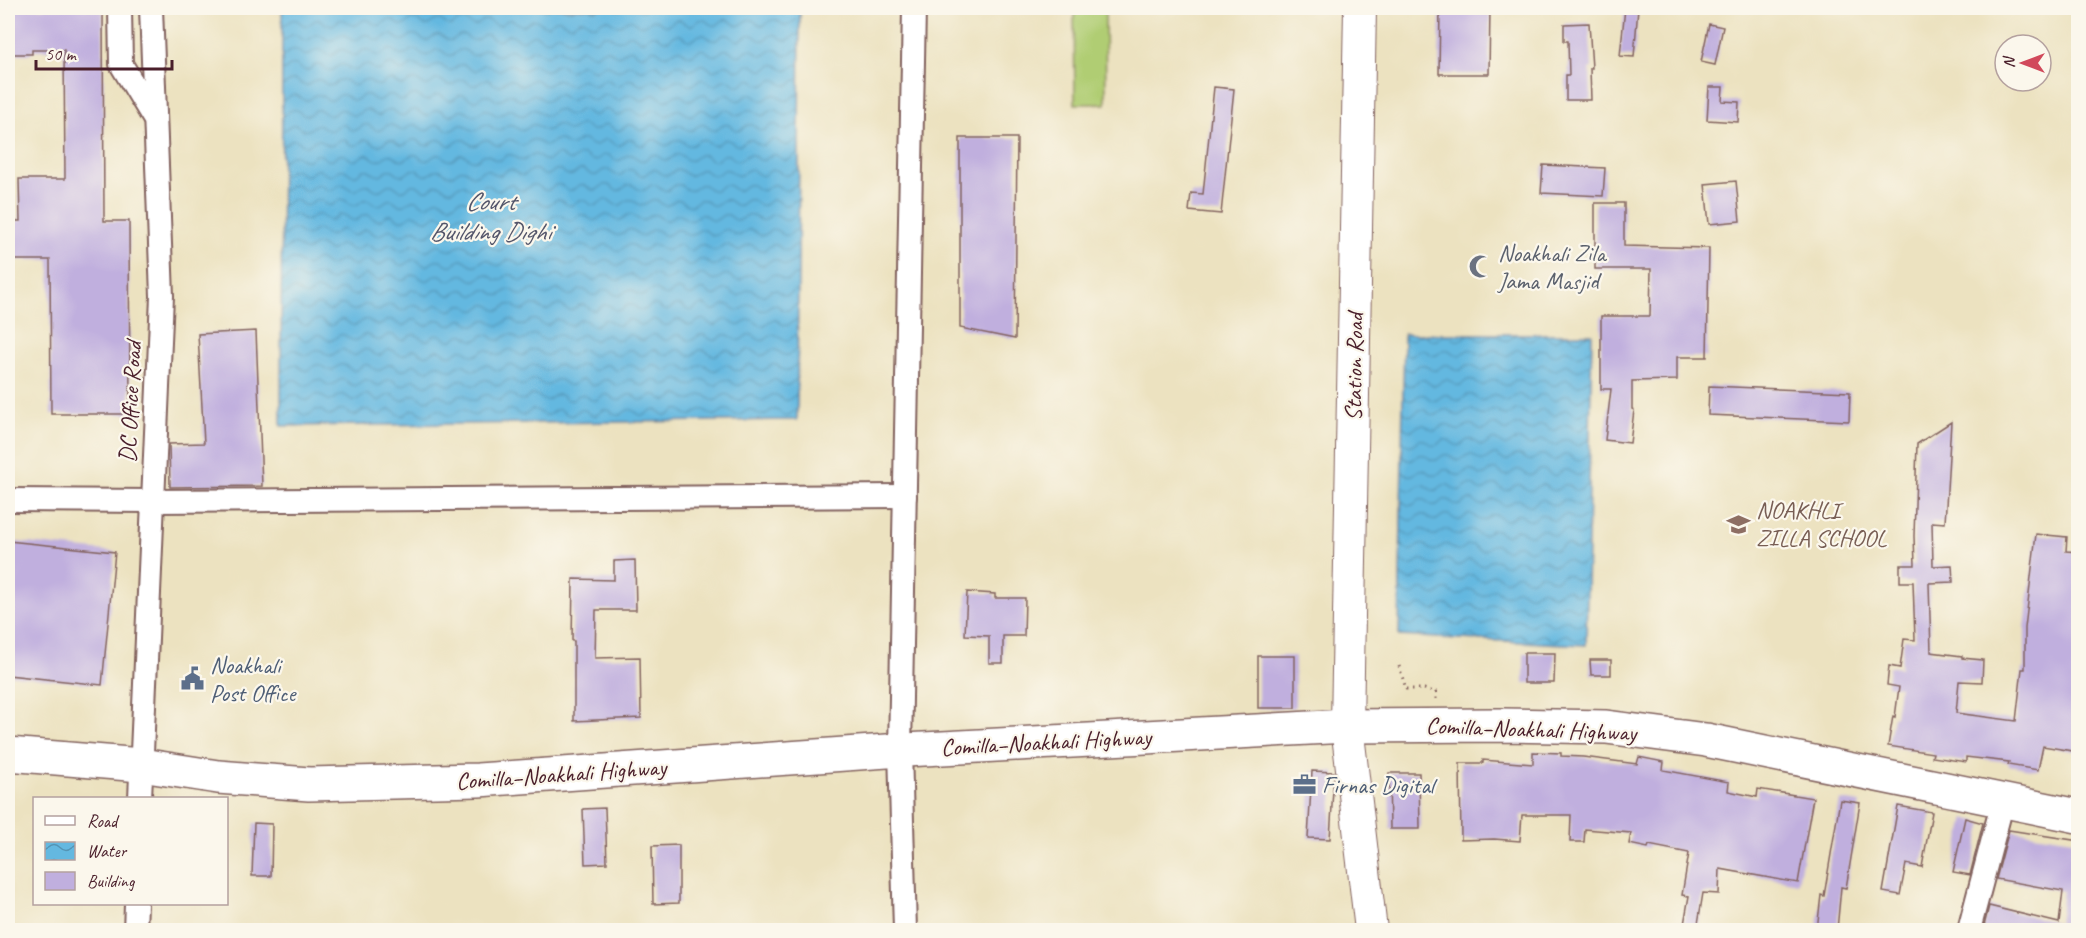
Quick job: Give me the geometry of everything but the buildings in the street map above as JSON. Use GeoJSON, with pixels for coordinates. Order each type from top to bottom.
{"type":"FeatureCollection","features":[{"type":"Feature","properties":{"kind":"highway","name":"Comilla–Noakhali Highway"},"geometry":{"type":"LineString","coordinates":[[8,754],[141,765],[218,777],[309,784],[478,780],[900,750],[1347,726],[1606,727],[1695,738],[2079,816]]}},
{"type":"Feature","properties":{"kind":"street"},"geometry":{"type":"LineString","coordinates":[[120,8],[121,64],[154,118]]}},
{"type":"Feature","properties":{"kind":"street","name":"DC Office Road"},"geometry":{"type":"LineString","coordinates":[[140,797],[162,296],[151,8]]}},
{"type":"Feature","properties":{"kind":"street"},"geometry":{"type":"LineString","coordinates":[[905,930],[900,750],[914,8]]}},
{"type":"Feature","properties":{"kind":"street","name":"Station Road"},"geometry":{"type":"LineString","coordinates":[[1360,8],[1347,726],[1371,930]]}},
{"type":"Feature","properties":{"kind":"street"},"geometry":{"type":"LineString","coordinates":[[8,500],[905,496]]}},
{"type":"Feature","properties":{"kind":"street"},"geometry":{"type":"LineString","coordinates":[[1969,930],[2003,801]]}},
{"type":"Feature","properties":{"kind":"street"},"geometry":{"type":"LineString","coordinates":[[135,930],[136,905]]}},
{"type":"Feature","properties":{"kind":"path"},"geometry":{"type":"LineString","coordinates":[[1399,666],[1406,688],[1436,692],[1436,725]]}},
{"type":"Feature","properties":{"kind":"green space"},"geometry":{"type":"Polygon","coordinates":[[[1074,8],[1105,8],[1106,104],[1075,104],[1074,8]]]}},
{"type":"Feature","properties":{"kind":"water","name":"Court Building Dighi"},"geometry":{"type":"Polygon","coordinates":[[[282,8],[800,8],[797,420],[281,426],[282,8]]]}},
{"type":"Feature","properties":{"kind":"water"},"geometry":{"type":"Polygon","coordinates":[[[1404,334],[1592,334],[1586,645],[1399,636],[1404,334]]]}},
{"type":"Feature","properties":{"kind":"place","name":"Noakhali Zila Jama Masjid"},"geometry":{"type":"Point","coordinates":[1480,267]}},
{"type":"Feature","properties":{"kind":"place","name":"NOAKHLI ZILLA SCHOOL"},"geometry":{"type":"Point","coordinates":[1738,524]}},
{"type":"Feature","properties":{"kind":"place","name":"Noakhali Post Office"},"geometry":{"type":"Point","coordinates":[192,679]}},
{"type":"Feature","properties":{"kind":"place","name":"Firnas Digital"},"geometry":{"type":"Point","coordinates":[1304,785]}}]}
